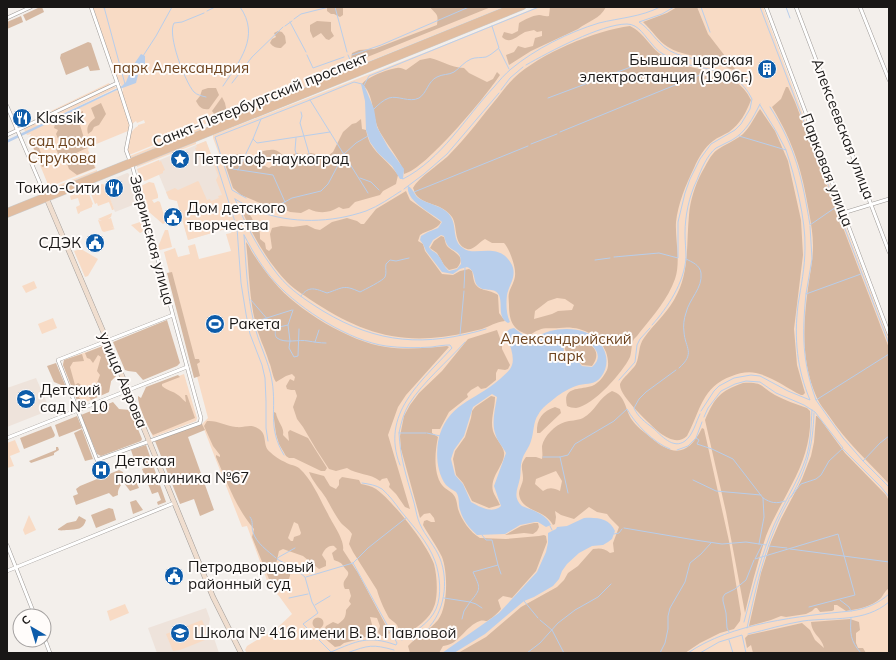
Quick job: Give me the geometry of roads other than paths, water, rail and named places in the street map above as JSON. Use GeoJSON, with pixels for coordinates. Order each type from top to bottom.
{"type":"FeatureCollection","features":[{"type":"Feature","properties":{"kind":"main road","name":"Санкт-Петербургский проспект"},"geometry":{"type":"LineString","coordinates":[[131,163],[512,7]]}},
{"type":"Feature","properties":{"kind":"main road","name":"Санкт-Петербургский проспект"},"geometry":{"type":"LineString","coordinates":[[7,211],[46,197],[523,7]]}},
{"type":"Feature","properties":{"kind":"main road","name":"Санкт-Петербургский проспект"},"geometry":{"type":"LineString","coordinates":[[7,215],[46,197]]}},
{"type":"Feature","properties":{"kind":"street"},"geometry":{"type":"LineString","coordinates":[[7,18],[31,7]]}},
{"type":"Feature","properties":{"kind":"street","name":"Зверинская улица"},"geometry":{"type":"LineString","coordinates":[[91,7],[131,125],[126,150],[131,163],[201,418],[200,423],[149,441]]}},
{"type":"Feature","properties":{"kind":"street","name":"Парковая улица"},"geometry":{"type":"LineString","coordinates":[[766,7],[889,334]]}},
{"type":"Feature","properties":{"kind":"street","name":"Алексеевская улица"},"geometry":{"type":"LineString","coordinates":[[796,7],[889,252]]}},
{"type":"Feature","properties":{"kind":"street"},"geometry":{"type":"LineString","coordinates":[[860,7],[889,80]]}},
{"type":"Feature","properties":{"kind":"street"},"geometry":{"type":"LineString","coordinates":[[7,135],[117,84]]}},
{"type":"Feature","properties":{"kind":"street","name":"улица Аврова"},"geometry":{"type":"LineString","coordinates":[[7,106],[128,390],[212,597],[241,653]]}},
{"type":"Feature","properties":{"kind":"street"},"geometry":{"type":"LineString","coordinates":[[843,213],[889,199]]}},
{"type":"Feature","properties":{"kind":"street"},"geometry":{"type":"LineString","coordinates":[[149,441],[96,460],[58,360],[173,315]]}},
{"type":"Feature","properties":{"kind":"street"},"geometry":{"type":"LineString","coordinates":[[7,438],[187,368]]}},
{"type":"Feature","properties":{"kind":"street"},"geometry":{"type":"LineString","coordinates":[[7,571],[174,503]]}},
{"type":"Feature","properties":{"kind":"street"},"geometry":{"type":"LineString","coordinates":[[7,545],[33,608]]}},
{"type":"Feature","properties":{"kind":"water"},"geometry":{"type":"Polygon","coordinates":[[[141,54],[145,56],[145,64],[139,71],[136,83],[117,90],[7,143],[7,140],[122,86],[126,82],[132,67],[141,54]]]}},
{"type":"Feature","properties":{"kind":"water"},"geometry":{"type":"Polygon","coordinates":[[[361,84],[364,85],[374,109],[377,127],[388,147],[404,169],[403,179],[400,179],[392,166],[378,153],[370,142],[366,130],[365,101],[361,84]]]}},
{"type":"Feature","properties":{"kind":"water"},"geometry":{"type":"Polygon","coordinates":[[[408,186],[418,198],[445,210],[448,213],[453,221],[457,242],[463,248],[468,251],[494,251],[501,253],[507,258],[512,265],[514,273],[508,291],[506,305],[510,322],[508,323],[501,314],[499,295],[495,291],[479,287],[470,269],[467,267],[460,269],[453,274],[442,272],[426,251],[420,240],[421,236],[438,228],[442,222],[415,202],[408,191],[408,186]],[[441,235],[433,240],[429,247],[439,256],[449,271],[457,269],[461,264],[460,256],[448,246],[444,236],[441,235]]]}},
{"type":"Feature","properties":{"kind":"water"},"geometry":{"type":"Polygon","coordinates":[[[514,328],[527,336],[540,335],[550,331],[563,329],[577,330],[590,334],[596,338],[603,347],[606,356],[606,364],[604,373],[599,380],[594,383],[576,386],[560,394],[544,407],[536,418],[531,441],[521,462],[520,478],[516,496],[522,506],[542,515],[551,525],[546,527],[538,522],[535,522],[520,525],[505,534],[477,535],[469,527],[463,517],[459,508],[456,492],[446,485],[443,480],[437,459],[438,442],[447,419],[454,411],[462,404],[490,387],[510,369],[513,357],[505,333],[514,328]],[[569,338],[563,343],[564,352],[573,355],[582,366],[592,367],[597,362],[598,356],[593,346],[582,340],[569,338]],[[492,394],[473,407],[464,436],[454,450],[451,459],[455,475],[463,484],[471,502],[482,508],[490,510],[501,506],[494,486],[506,453],[496,436],[494,416],[497,397],[492,394]]]}},
{"type":"Feature","properties":{"kind":"water"},"geometry":{"type":"Polygon","coordinates":[[[584,518],[597,518],[610,523],[615,531],[612,539],[603,545],[592,546],[579,553],[567,564],[559,579],[553,586],[524,601],[485,634],[454,653],[442,653],[499,613],[537,572],[546,552],[548,533],[557,527],[567,526],[584,518]]]}},
{"type":"Feature","properties":{"kind":"waterway"},"geometry":{"type":"LineString","coordinates":[[104,7],[125,84]]}},
{"type":"Feature","properties":{"kind":"waterway"},"geometry":{"type":"LineString","coordinates":[[104,8],[109,7]]}},
{"type":"Feature","properties":{"kind":"waterway"},"geometry":{"type":"LineString","coordinates":[[143,56],[172,7]]}},
{"type":"Feature","properties":{"kind":"waterway"},"geometry":{"type":"LineString","coordinates":[[207,11],[215,7]]}},
{"type":"Feature","properties":{"kind":"waterway"},"geometry":{"type":"LineString","coordinates":[[223,86],[241,58],[248,38],[246,18],[240,7]]}},
{"type":"Feature","properties":{"kind":"waterway"},"geometry":{"type":"LineString","coordinates":[[294,19],[301,14],[329,7]]}},
{"type":"Feature","properties":{"kind":"waterway"},"geometry":{"type":"LineString","coordinates":[[335,7],[347,52]]}},
{"type":"Feature","properties":{"kind":"waterway"},"geometry":{"type":"LineString","coordinates":[[352,55],[381,45],[469,7]]}},
{"type":"Feature","properties":{"kind":"waterway"},"geometry":{"type":"LineString","coordinates":[[364,85],[369,76],[539,7]]}},
{"type":"Feature","properties":{"kind":"waterway"},"geometry":{"type":"LineString","coordinates":[[403,179],[430,161],[504,75],[520,62],[541,48],[564,36],[599,23],[638,15],[660,7]]}},
{"type":"Feature","properties":{"kind":"waterway"},"geometry":{"type":"LineString","coordinates":[[674,7],[662,14],[639,22],[664,47],[669,50],[682,56],[708,62]]}},
{"type":"Feature","properties":{"kind":"waterway"},"geometry":{"type":"LineString","coordinates":[[701,7],[710,32]]}},
{"type":"Feature","properties":{"kind":"waterway"},"geometry":{"type":"LineString","coordinates":[[760,7],[889,344]]}},
{"type":"Feature","properties":{"kind":"waterway"},"geometry":{"type":"LineString","coordinates":[[786,7],[790,18]]}},
{"type":"Feature","properties":{"kind":"waterway"},"geometry":{"type":"LineString","coordinates":[[204,13],[182,22],[174,23],[172,29],[178,58],[186,79],[194,92],[198,95],[206,97]]}},
{"type":"Feature","properties":{"kind":"waterway"},"geometry":{"type":"LineString","coordinates":[[285,26],[292,21]]}},
{"type":"Feature","properties":{"kind":"waterway"},"geometry":{"type":"LineString","coordinates":[[290,22],[306,52]]}},
{"type":"Feature","properties":{"kind":"waterway"},"geometry":{"type":"LineString","coordinates":[[526,65],[575,40],[603,29],[616,25],[627,24],[638,28],[655,48],[666,56],[692,66],[715,70],[736,79],[744,87],[752,99],[750,109],[741,124],[735,130],[711,144],[700,159],[690,179],[678,222],[678,258],[659,253],[614,257]]}},
{"type":"Feature","properties":{"kind":"waterway"},"geometry":{"type":"LineString","coordinates":[[374,109],[383,101],[392,97],[411,100],[419,98],[437,77],[454,72],[471,59],[486,57],[491,54],[499,48],[492,26]]}},
{"type":"Feature","properties":{"kind":"waterway"},"geometry":{"type":"LineString","coordinates":[[232,83],[252,57],[283,27]]}},
{"type":"Feature","properties":{"kind":"waterway"},"geometry":{"type":"LineString","coordinates":[[499,49],[509,69]]}},
{"type":"Feature","properties":{"kind":"waterway"},"geometry":{"type":"LineString","coordinates":[[307,55],[313,68],[344,57]]}},
{"type":"Feature","properties":{"kind":"waterway"},"geometry":{"type":"LineString","coordinates":[[348,55],[351,62]]}},
{"type":"Feature","properties":{"kind":"waterway"},"geometry":{"type":"LineString","coordinates":[[548,98],[663,55]]}},
{"type":"Feature","properties":{"kind":"waterway"},"geometry":{"type":"LineString","coordinates":[[501,90],[510,78],[523,67]]}},
{"type":"Feature","properties":{"kind":"waterway"},"geometry":{"type":"LineString","coordinates":[[560,132],[712,70]]}},
{"type":"Feature","properties":{"kind":"waterway"},"geometry":{"type":"LineString","coordinates":[[246,198],[232,190],[215,137],[354,82],[362,84]]}},
{"type":"Feature","properties":{"kind":"waterway"},"geometry":{"type":"LineString","coordinates":[[404,189],[447,154],[499,93]]}},
{"type":"Feature","properties":{"kind":"waterway"},"geometry":{"type":"LineString","coordinates":[[310,100],[368,193]]}},
{"type":"Feature","properties":{"kind":"waterway"},"geometry":{"type":"LineString","coordinates":[[652,325],[674,294],[679,285],[685,267],[685,233],[687,213],[690,199],[702,167],[716,148],[737,137],[745,129],[760,104]]}},
{"type":"Feature","properties":{"kind":"waterway"},"geometry":{"type":"LineString","coordinates":[[739,136],[786,150],[760,105]]}},
{"type":"Feature","properties":{"kind":"waterway"},"geometry":{"type":"LineString","coordinates":[[770,107],[786,136],[797,164],[810,225],[836,207]]}},
{"type":"Feature","properties":{"kind":"waterway"},"geometry":{"type":"LineString","coordinates":[[301,112],[302,116],[300,123],[311,160]]}},
{"type":"Feature","properties":{"kind":"waterway"},"geometry":{"type":"LineString","coordinates":[[261,119],[253,139],[257,143],[330,132]]}},
{"type":"Feature","properties":{"kind":"waterway"},"geometry":{"type":"LineString","coordinates":[[531,144],[557,134]]}},
{"type":"Feature","properties":{"kind":"waterway"},"geometry":{"type":"LineString","coordinates":[[277,211],[279,205],[292,198],[321,191],[328,184],[344,154],[356,143],[368,136]]}},
{"type":"Feature","properties":{"kind":"waterway"},"geometry":{"type":"LineString","coordinates":[[296,138],[295,150],[297,156]]}},
{"type":"Feature","properties":{"kind":"waterway"},"geometry":{"type":"LineString","coordinates":[[238,170],[253,139]]}},
{"type":"Feature","properties":{"kind":"waterway"},"geometry":{"type":"LineString","coordinates":[[414,192],[528,146]]}},
{"type":"Feature","properties":{"kind":"waterway"},"geometry":{"type":"LineString","coordinates":[[701,411],[719,386],[734,378],[751,375],[760,376],[788,391],[810,400],[799,365],[796,330],[805,255],[804,225],[793,172],[786,150]]}},
{"type":"Feature","properties":{"kind":"waterway"},"geometry":{"type":"LineString","coordinates":[[216,158],[215,159],[237,228],[241,283],[246,314],[250,334],[262,365],[265,378],[266,428],[268,441]]}},
{"type":"Feature","properties":{"kind":"waterway"},"geometry":{"type":"LineString","coordinates":[[233,169],[273,175],[285,202]]}},
{"type":"Feature","properties":{"kind":"waterway"},"geometry":{"type":"LineString","coordinates":[[360,178],[371,182],[379,190]]}},
{"type":"Feature","properties":{"kind":"waterway"},"geometry":{"type":"LineString","coordinates":[[235,199],[254,210],[270,215],[298,220],[325,220],[366,211],[401,191]]}},
{"type":"Feature","properties":{"kind":"waterway"},"geometry":{"type":"LineString","coordinates":[[235,199],[259,248],[278,275],[293,290],[305,299],[343,322],[383,336],[422,340],[464,335],[486,329]]}},
{"type":"Feature","properties":{"kind":"waterway"},"geometry":{"type":"LineString","coordinates":[[810,226],[812,259],[806,294],[861,274]]}},
{"type":"Feature","properties":{"kind":"waterway"},"geometry":{"type":"LineString","coordinates":[[244,235],[255,254],[276,283],[299,304],[327,323],[357,338],[386,346],[415,348],[450,345],[452,348],[428,373],[407,400],[399,415],[395,430],[395,447],[400,465]]}},
{"type":"Feature","properties":{"kind":"waterway"},"geometry":{"type":"LineString","coordinates":[[244,235],[250,302],[256,330],[271,374],[274,427],[279,445],[284,455]]}},
{"type":"Feature","properties":{"kind":"waterway"},"geometry":{"type":"LineString","coordinates":[[301,296],[310,289],[327,293],[346,287],[360,292],[374,285],[385,277],[386,264],[390,260],[396,261],[409,258]]}},
{"type":"Feature","properties":{"kind":"waterway"},"geometry":{"type":"LineString","coordinates":[[595,260],[610,258]]}},
{"type":"Feature","properties":{"kind":"waterway"},"geometry":{"type":"LineString","coordinates":[[679,368],[684,363],[688,354],[684,330],[685,317],[698,289],[701,278],[699,268],[686,259]]}},
{"type":"Feature","properties":{"kind":"waterway"},"geometry":{"type":"LineString","coordinates":[[464,288],[465,268]]}},
{"type":"Feature","properties":{"kind":"waterway"},"geometry":{"type":"LineString","coordinates":[[460,335],[464,291]]}},
{"type":"Feature","properties":{"kind":"waterway"},"geometry":{"type":"LineString","coordinates":[[806,294],[804,347],[808,373],[816,400],[889,354]]}},
{"type":"Feature","properties":{"kind":"waterway"},"geometry":{"type":"LineString","coordinates":[[251,300],[274,327],[275,335],[280,340],[326,343]]}},
{"type":"Feature","properties":{"kind":"waterway"},"geometry":{"type":"LineString","coordinates":[[254,322],[292,310]]}},
{"type":"Feature","properties":{"kind":"waterway"},"geometry":{"type":"LineString","coordinates":[[293,310],[288,325],[290,341],[289,348],[294,357],[298,356],[299,329]]}},
{"type":"Feature","properties":{"kind":"waterway"},"geometry":{"type":"LineString","coordinates":[[275,328],[288,325]]}},
{"type":"Feature","properties":{"kind":"waterway"},"geometry":{"type":"LineString","coordinates":[[619,380],[635,362],[637,345],[640,339],[650,328]]}},
{"type":"Feature","properties":{"kind":"waterway"},"geometry":{"type":"LineString","coordinates":[[315,342],[319,330]]}},
{"type":"Feature","properties":{"kind":"waterway"},"geometry":{"type":"LineString","coordinates":[[426,433],[399,433],[406,410],[421,388],[465,342]]}},
{"type":"Feature","properties":{"kind":"waterway"},"geometry":{"type":"LineString","coordinates":[[676,370],[646,392],[639,399],[634,408],[642,419],[663,438],[676,444],[681,443],[688,438],[700,414]]}},
{"type":"Feature","properties":{"kind":"waterway"},"geometry":{"type":"LineString","coordinates":[[704,417],[708,408],[721,391],[735,384],[746,381],[760,382],[776,393],[804,405],[815,412],[843,448],[829,461],[821,475],[816,479],[801,484],[789,499]]}},
{"type":"Feature","properties":{"kind":"waterway"},"geometry":{"type":"LineString","coordinates":[[816,400],[843,438],[863,461]]}},
{"type":"Feature","properties":{"kind":"waterway"},"geometry":{"type":"LineString","coordinates":[[543,457],[560,457],[568,455],[575,444],[614,421],[627,409],[630,415],[651,438],[670,449]]}},
{"type":"Feature","properties":{"kind":"waterway"},"geometry":{"type":"LineString","coordinates":[[744,622],[759,567],[770,535],[798,478],[808,452],[812,410]]}},
{"type":"Feature","properties":{"kind":"waterway"},"geometry":{"type":"LineString","coordinates":[[791,497],[805,466],[811,446],[814,413]]}},
{"type":"Feature","properties":{"kind":"waterway"},"geometry":{"type":"LineString","coordinates":[[702,422],[696,438],[699,440],[697,444],[733,459],[763,498],[774,502],[785,501]]}},
{"type":"Feature","properties":{"kind":"waterway"},"geometry":{"type":"LineString","coordinates":[[399,433],[404,466],[418,519],[438,554],[444,572],[444,592],[440,610],[430,626]]}},
{"type":"Feature","properties":{"kind":"waterway"},"geometry":{"type":"LineString","coordinates":[[427,433],[440,436]]}},
{"type":"Feature","properties":{"kind":"waterway"},"geometry":{"type":"LineString","coordinates":[[889,436],[863,461],[889,487]]}},
{"type":"Feature","properties":{"kind":"waterway"},"geometry":{"type":"LineString","coordinates":[[677,450],[688,446],[696,438]]}},
{"type":"Feature","properties":{"kind":"waterway"},"geometry":{"type":"LineString","coordinates":[[843,449],[889,497]]}},
{"type":"Feature","properties":{"kind":"waterway"},"geometry":{"type":"LineString","coordinates":[[560,457],[568,493]]}},
{"type":"Feature","properties":{"kind":"waterway"},"geometry":{"type":"LineString","coordinates":[[693,480],[716,491],[761,495]]}},
{"type":"Feature","properties":{"kind":"waterway"},"geometry":{"type":"LineString","coordinates":[[362,483],[380,488],[389,496],[424,541],[432,554],[437,567],[440,591],[436,609],[426,623],[402,640]]}},
{"type":"Feature","properties":{"kind":"waterway"},"geometry":{"type":"LineString","coordinates":[[759,544],[764,517],[763,498]]}},
{"type":"Feature","properties":{"kind":"waterway"},"geometry":{"type":"LineString","coordinates":[[747,628],[768,546],[789,500]]}},
{"type":"Feature","properties":{"kind":"waterway"},"geometry":{"type":"LineString","coordinates":[[250,517],[253,532],[257,540],[276,558]]}},
{"type":"Feature","properties":{"kind":"waterway"},"geometry":{"type":"LineString","coordinates":[[306,577],[353,563],[368,548],[406,518]]}},
{"type":"Feature","properties":{"kind":"waterway"},"geometry":{"type":"LineString","coordinates":[[550,526],[552,530]]}},
{"type":"Feature","properties":{"kind":"waterway"},"geometry":{"type":"LineString","coordinates":[[624,528],[722,544],[746,542],[766,545]]}},
{"type":"Feature","properties":{"kind":"waterway"},"geometry":{"type":"LineString","coordinates":[[614,534],[619,533],[622,529]]}},
{"type":"Feature","properties":{"kind":"waterway"},"geometry":{"type":"LineString","coordinates":[[762,545],[755,559],[838,534],[855,595],[809,607]]}},
{"type":"Feature","properties":{"kind":"waterway"},"geometry":{"type":"LineString","coordinates":[[444,598],[470,602],[477,594],[479,588],[473,572],[498,565],[492,540],[486,540],[482,535]]}},
{"type":"Feature","properties":{"kind":"waterway"},"geometry":{"type":"LineString","coordinates":[[660,653],[665,643],[670,608],[685,582],[690,563],[711,543]]}},
{"type":"Feature","properties":{"kind":"waterway"},"geometry":{"type":"LineString","coordinates":[[769,546],[787,548]]}},
{"type":"Feature","properties":{"kind":"waterway"},"geometry":{"type":"LineString","coordinates":[[295,548],[277,559],[295,569],[305,577],[312,602],[318,613],[303,624],[331,652],[356,642],[370,640],[378,640],[396,645],[397,643],[353,563]]}},
{"type":"Feature","properties":{"kind":"waterway"},"geometry":{"type":"LineString","coordinates":[[790,549],[889,562]]}},
{"type":"Feature","properties":{"kind":"waterway"},"geometry":{"type":"LineString","coordinates":[[729,632],[727,628],[723,597],[725,594],[735,589],[746,580],[754,560]]}},
{"type":"Feature","properties":{"kind":"waterway"},"geometry":{"type":"LineString","coordinates":[[498,565],[501,574]]}},
{"type":"Feature","properties":{"kind":"waterway"},"geometry":{"type":"LineString","coordinates":[[527,653],[540,643],[558,623],[575,610],[598,597],[611,584]]}},
{"type":"Feature","properties":{"kind":"waterway"},"geometry":{"type":"LineString","coordinates":[[289,598],[308,594]]}},
{"type":"Feature","properties":{"kind":"waterway"},"geometry":{"type":"LineString","coordinates":[[840,600],[849,607],[851,611],[871,606],[889,594]]}},
{"type":"Feature","properties":{"kind":"waterway"},"geometry":{"type":"LineString","coordinates":[[315,605],[330,596]]}},
{"type":"Feature","properties":{"kind":"waterway"},"geometry":{"type":"LineString","coordinates":[[524,601],[538,618]]}},
{"type":"Feature","properties":{"kind":"waterway"},"geometry":{"type":"LineString","coordinates":[[462,619],[464,611],[470,602],[482,608]]}},
{"type":"Feature","properties":{"kind":"waterway"},"geometry":{"type":"LineString","coordinates":[[748,634],[803,621],[859,616],[879,609],[889,602]]}},
{"type":"Feature","properties":{"kind":"waterway"},"geometry":{"type":"LineString","coordinates":[[688,653],[724,634],[745,628],[810,615],[851,611]]}},
{"type":"Feature","properties":{"kind":"waterway"},"geometry":{"type":"LineString","coordinates":[[851,618],[853,641],[861,653]]}},
{"type":"Feature","properties":{"kind":"waterway"},"geometry":{"type":"LineString","coordinates":[[540,620],[552,630],[564,653]]}},
{"type":"Feature","properties":{"kind":"waterway"},"geometry":{"type":"LineString","coordinates":[[413,640],[429,628]]}},
{"type":"Feature","properties":{"kind":"waterway"},"geometry":{"type":"LineString","coordinates":[[700,653],[719,642],[742,635],[746,653]]}},
{"type":"Feature","properties":{"kind":"waterway"},"geometry":{"type":"LineString","coordinates":[[729,640],[733,653]]}},
{"type":"Feature","properties":{"kind":"waterway"},"geometry":{"type":"LineString","coordinates":[[347,653],[370,646],[394,650]]}},
{"type":"Feature","properties":{"kind":"place","name":"Бывшая царская электростанция (1906г.)"},"geometry":{"type":"Point","coordinates":[767,69]}},
{"type":"Feature","properties":{"kind":"place","name":"Klassik"},"geometry":{"type":"Point","coordinates":[22,118]}},
{"type":"Feature","properties":{"kind":"place","name":"Петергоф-наукоград"},"geometry":{"type":"Point","coordinates":[180,159]}},
{"type":"Feature","properties":{"kind":"place","name":"Токио-Сити"},"geometry":{"type":"Point","coordinates":[114,188]}},
{"type":"Feature","properties":{"kind":"place","name":"Дом детского творчества"},"geometry":{"type":"Point","coordinates":[173,217]}},
{"type":"Feature","properties":{"kind":"place","name":"СДЭК"},"geometry":{"type":"Point","coordinates":[95,243]}},
{"type":"Feature","properties":{"kind":"place","name":"Ракета"},"geometry":{"type":"Point","coordinates":[215,324]}},
{"type":"Feature","properties":{"kind":"place","name":"Детский сад № 10"},"geometry":{"type":"Point","coordinates":[26,399]}},
{"type":"Feature","properties":{"kind":"place","name":"Детская поликлиника №67"},"geometry":{"type":"Point","coordinates":[101,470]}},
{"type":"Feature","properties":{"kind":"place","name":"Петродворцовый районный суд"},"geometry":{"type":"Point","coordinates":[174,576]}},
{"type":"Feature","properties":{"kind":"place","name":"Школа № 416 имени В. В. Павловой"},"geometry":{"type":"Point","coordinates":[180,633]}},
{"type":"Feature","properties":{"kind":"park label","name":"парк Александрия"},"geometry":{"type":"Point","coordinates":[181,68]}},
{"type":"Feature","properties":{"kind":"park label","name":"сад дома Струкова"},"geometry":{"type":"Point","coordinates":[62,150]}},
{"type":"Feature","properties":{"kind":"park label","name":"Александрийский парк"},"geometry":{"type":"Point","coordinates":[566,348]}}]}
